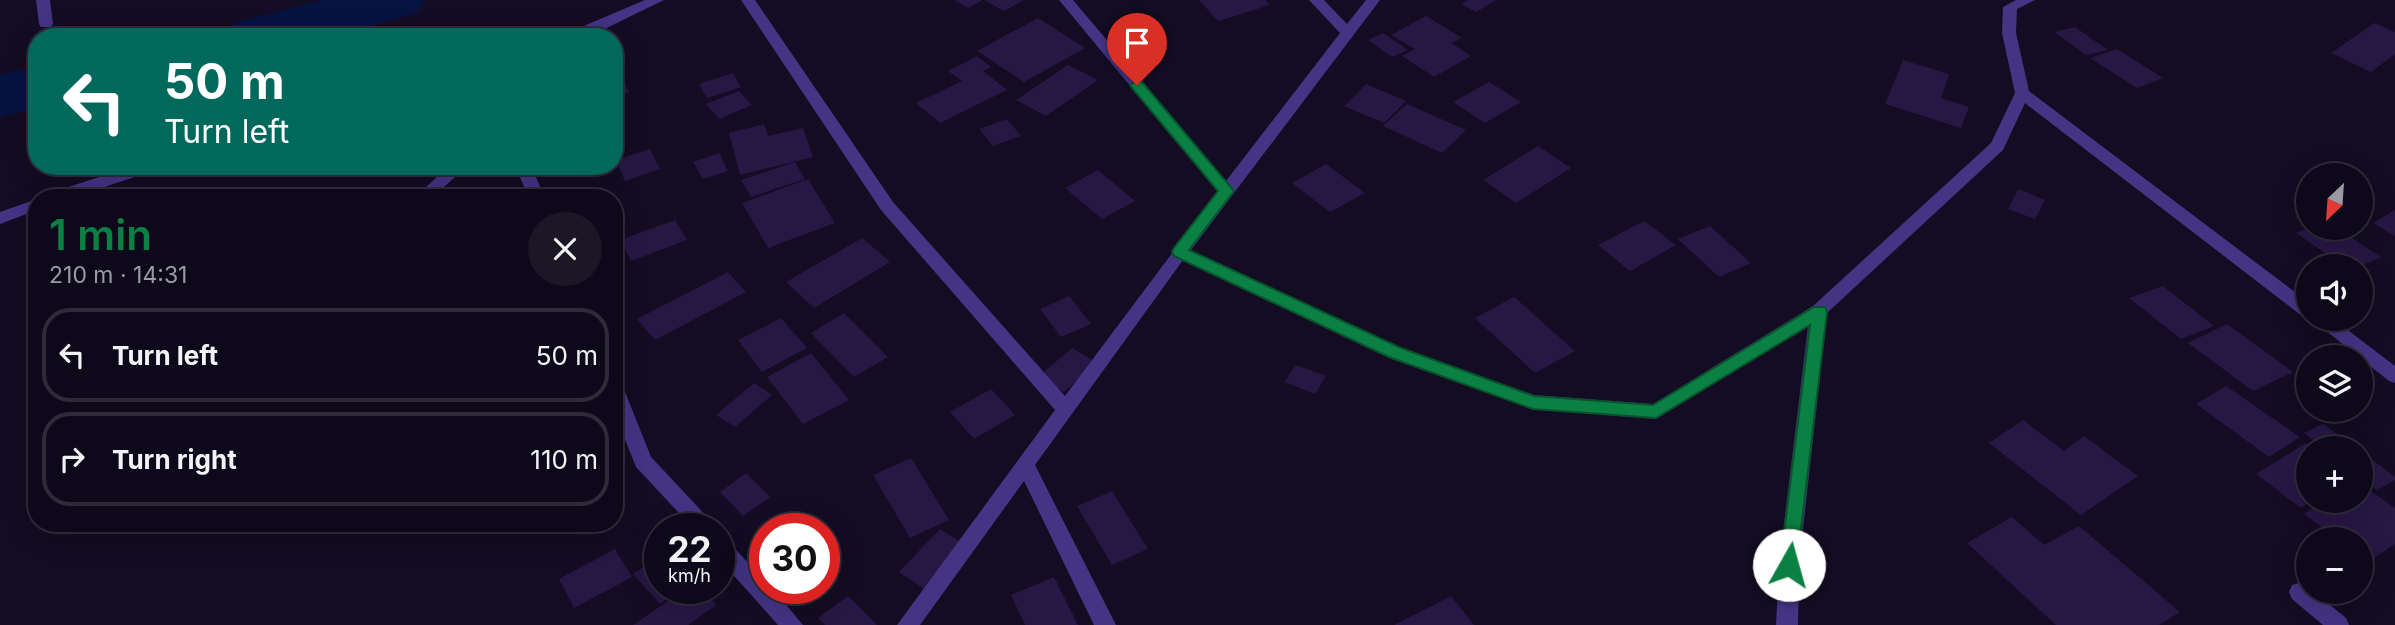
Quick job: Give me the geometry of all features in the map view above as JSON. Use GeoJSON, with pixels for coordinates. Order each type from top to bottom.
{"type":"FeatureCollection","features":[{"type":"Feature","properties":{"kind":"street"},"geometry":{"type":"LineString","coordinates":[[43,0],[46,24]]}},
{"type":"Feature","properties":{"kind":"street"},"geometry":{"type":"LineString","coordinates":[[594,28],[657,0]]}},
{"type":"Feature","properties":{"kind":"street"},"geometry":{"type":"LineString","coordinates":[[748,0],[887,206],[1065,409]]}},
{"type":"Feature","properties":{"kind":"street"},"geometry":{"type":"LineString","coordinates":[[1066,0],[1226,191]]}},
{"type":"Feature","properties":{"kind":"street"},"geometry":{"type":"LineString","coordinates":[[1316,0],[1348,33]]}},
{"type":"Feature","properties":{"kind":"street"},"geometry":{"type":"LineString","coordinates":[[908,625],[1180,252],[1373,0]]}},
{"type":"Feature","properties":{"kind":"street"},"geometry":{"type":"LineString","coordinates":[[1180,252],[1395,353],[1533,402],[1656,412],[1819,312],[1998,146],[2022,93],[2009,33],[2010,8],[2028,0]]}},
{"type":"Feature","properties":{"kind":"street"},"geometry":{"type":"LineString","coordinates":[[2022,93],[2296,302]]}},
{"type":"Feature","properties":{"kind":"street"},"geometry":{"type":"LineString","coordinates":[[80,189],[122,175]]}},
{"type":"Feature","properties":{"kind":"street"},"geometry":{"type":"LineString","coordinates":[[432,189],[449,175]]}},
{"type":"Feature","properties":{"kind":"street"},"geometry":{"type":"LineString","coordinates":[[0,218],[28,207]]}},
{"type":"Feature","properties":{"kind":"street"},"geometry":{"type":"LineString","coordinates":[[1787,625],[1789,565],[1819,312]]}},
{"type":"Feature","properties":{"kind":"street"},"geometry":{"type":"LineString","coordinates":[[2336,331],[2395,376]]}},
{"type":"Feature","properties":{"kind":"street"},"geometry":{"type":"LineString","coordinates":[[623,410],[643,461],[691,513]]}},
{"type":"Feature","properties":{"kind":"street"},"geometry":{"type":"LineString","coordinates":[[1025,464],[1105,625]]}},
{"type":"Feature","properties":{"kind":"street"},"geometry":{"type":"LineString","coordinates":[[735,563],[792,625]]}},
{"type":"Feature","properties":{"kind":"street"},"geometry":{"type":"LineString","coordinates":[[2314,604],[2338,625]]}},
{"type":"Feature","properties":{"kind":"building"},"geometry":{"type":"Polygon","coordinates":[[[954,0],[983,0],[968,8],[954,0]]]}},
{"type":"Feature","properties":{"kind":"building"},"geometry":{"type":"Polygon","coordinates":[[[984,0],[1024,0],[1004,11],[984,0]]]}},
{"type":"Feature","properties":{"kind":"building"},"geometry":{"type":"Polygon","coordinates":[[[1199,0],[1265,0],[1270,5],[1218,21],[1199,0]]]}},
{"type":"Feature","properties":{"kind":"building"},"geometry":{"type":"Polygon","coordinates":[[[1468,0],[1496,0],[1476,12],[1461,4],[1468,0]]]}},
{"type":"Feature","properties":{"kind":"building"},"geometry":{"type":"Polygon","coordinates":[[[1426,16],[1462,38],[1451,43],[1471,56],[1434,77],[1402,56],[1415,49],[1391,35],[1426,16]]]}},
{"type":"Feature","properties":{"kind":"building"},"geometry":{"type":"Polygon","coordinates":[[[1038,18],[1085,48],[1024,82],[977,51],[1038,18]]]}},
{"type":"Feature","properties":{"kind":"building"},"geometry":{"type":"Polygon","coordinates":[[[2374,23],[2395,32],[2395,54],[2371,72],[2331,53],[2374,23]]]}},
{"type":"Feature","properties":{"kind":"building"},"geometry":{"type":"Polygon","coordinates":[[[2075,27],[2108,50],[2086,55],[2054,32],[2075,27]]]}},
{"type":"Feature","properties":{"kind":"building"},"geometry":{"type":"Polygon","coordinates":[[[1383,33],[1408,50],[1392,57],[1368,40],[1383,33]]]}},
{"type":"Feature","properties":{"kind":"building"},"geometry":{"type":"Polygon","coordinates":[[[2117,49],[2163,78],[2137,88],[2090,58],[2117,49]]]}},
{"type":"Feature","properties":{"kind":"building"},"geometry":{"type":"Polygon","coordinates":[[[977,56],[991,67],[983,71],[1007,90],[940,123],[916,103],[962,81],[948,71],[977,56]]]}},
{"type":"Feature","properties":{"kind":"building"},"geometry":{"type":"Polygon","coordinates":[[[1903,60],[1949,74],[1941,98],[1969,107],[1961,128],[1885,104],[1903,60]]]}},
{"type":"Feature","properties":{"kind":"building"},"geometry":{"type":"Polygon","coordinates":[[[1068,65],[1098,80],[1046,116],[1016,100],[1068,65]]]}},
{"type":"Feature","properties":{"kind":"building"},"geometry":{"type":"Polygon","coordinates":[[[733,73],[741,87],[707,98],[699,84],[733,73]]]}},
{"type":"Feature","properties":{"kind":"building"},"geometry":{"type":"Polygon","coordinates":[[[623,81],[629,92],[623,94],[623,81]]]}},
{"type":"Feature","properties":{"kind":"building"},"geometry":{"type":"Polygon","coordinates":[[[1489,82],[1521,102],[1485,123],[1453,102],[1489,82]]]}},
{"type":"Feature","properties":{"kind":"building"},"geometry":{"type":"Polygon","coordinates":[[[1366,84],[1406,101],[1384,123],[1344,106],[1366,84]]]}},
{"type":"Feature","properties":{"kind":"building"},"geometry":{"type":"Polygon","coordinates":[[[739,91],[752,105],[719,119],[706,104],[739,91]]]}},
{"type":"Feature","properties":{"kind":"building"},"geometry":{"type":"Polygon","coordinates":[[[1407,104],[1466,130],[1442,153],[1383,126],[1407,104]]]}},
{"type":"Feature","properties":{"kind":"building"},"geometry":{"type":"Polygon","coordinates":[[[1007,119],[1021,136],[993,146],[979,129],[1007,119]]]}},
{"type":"Feature","properties":{"kind":"building"},"geometry":{"type":"Polygon","coordinates":[[[764,124],[768,136],[803,128],[813,157],[740,175],[729,133],[764,124]]]}},
{"type":"Feature","properties":{"kind":"building"},"geometry":{"type":"Polygon","coordinates":[[[1538,146],[1571,168],[1516,203],[1483,180],[1538,146]]]}},
{"type":"Feature","properties":{"kind":"building"},"geometry":{"type":"Polygon","coordinates":[[[650,149],[660,169],[625,181],[623,158],[650,149]]]}},
{"type":"Feature","properties":{"kind":"building"},"geometry":{"type":"Polygon","coordinates":[[[719,153],[728,171],[703,179],[693,162],[719,153]]]}},
{"type":"Feature","properties":{"kind":"building"},"geometry":{"type":"Polygon","coordinates":[[[795,162],[805,179],[751,197],[741,180],[795,162]]]}},
{"type":"Feature","properties":{"kind":"building"},"geometry":{"type":"Polygon","coordinates":[[[1326,164],[1365,193],[1330,212],[1292,183],[1326,164]]]}},
{"type":"Feature","properties":{"kind":"building"},"geometry":{"type":"Polygon","coordinates":[[[1098,170],[1135,201],[1102,219],[1065,188],[1098,170]]]}},
{"type":"Feature","properties":{"kind":"building"},"geometry":{"type":"Polygon","coordinates":[[[808,179],[835,223],[768,248],[742,203],[808,179]]]}},
{"type":"Feature","properties":{"kind":"building"},"geometry":{"type":"Polygon","coordinates":[[[2018,189],[2045,200],[2035,219],[2008,209],[2018,189]]]}},
{"type":"Feature","properties":{"kind":"building"},"geometry":{"type":"Polygon","coordinates":[[[2395,210],[2395,236],[2373,223],[2395,210]]]}},
{"type":"Feature","properties":{"kind":"building"},"geometry":{"type":"Polygon","coordinates":[[[675,220],[687,240],[631,261],[623,246],[623,239],[675,220]]]}},
{"type":"Feature","properties":{"kind":"building"},"geometry":{"type":"Polygon","coordinates":[[[1644,221],[1676,245],[1630,271],[1598,245],[1644,221]]]}},
{"type":"Feature","properties":{"kind":"building"},"geometry":{"type":"Polygon","coordinates":[[[1710,226],[1751,263],[1719,277],[1678,239],[1710,226]]]}},
{"type":"Feature","properties":{"kind":"building"},"geometry":{"type":"Polygon","coordinates":[[[862,238],[890,262],[814,308],[786,282],[862,238]]]}},
{"type":"Feature","properties":{"kind":"building"},"geometry":{"type":"Polygon","coordinates":[[[2306,240],[2355,240],[2381,257],[2373,260],[2373,254],[2327,254],[2306,240]]]}},
{"type":"Feature","properties":{"kind":"building"},"geometry":{"type":"Polygon","coordinates":[[[728,272],[746,292],[655,340],[637,319],[728,272]]]}},
{"type":"Feature","properties":{"kind":"building"},"geometry":{"type":"Polygon","coordinates":[[[2163,286],[2214,326],[2181,339],[2129,298],[2163,286]]]}},
{"type":"Feature","properties":{"kind":"building"},"geometry":{"type":"Polygon","coordinates":[[[1069,296],[1091,324],[1061,337],[1040,309],[1069,296]]]}},
{"type":"Feature","properties":{"kind":"building"},"geometry":{"type":"Polygon","coordinates":[[[1514,297],[1575,351],[1535,373],[1475,318],[1514,297]]]}},
{"type":"Feature","properties":{"kind":"building"},"geometry":{"type":"Polygon","coordinates":[[[844,313],[888,357],[854,377],[811,333],[844,313]]]}},
{"type":"Feature","properties":{"kind":"building"},"geometry":{"type":"Polygon","coordinates":[[[781,318],[807,348],[762,372],[738,340],[781,318]]]}},
{"type":"Feature","properties":{"kind":"building"},"geometry":{"type":"Polygon","coordinates":[[[2227,324],[2293,372],[2253,391],[2188,343],[2227,324]]]}},
{"type":"Feature","properties":{"kind":"building"},"geometry":{"type":"Polygon","coordinates":[[[1072,348],[1097,363],[1064,392],[1039,376],[1072,348]]]}},
{"type":"Feature","properties":{"kind":"building"},"geometry":{"type":"Polygon","coordinates":[[[811,353],[849,400],[803,424],[767,377],[811,353]]]}},
{"type":"Feature","properties":{"kind":"building"},"geometry":{"type":"Polygon","coordinates":[[[1296,365],[1326,376],[1315,394],[1284,382],[1296,365]]]}},
{"type":"Feature","properties":{"kind":"building"},"geometry":{"type":"Polygon","coordinates":[[[754,383],[772,395],[735,427],[716,415],[754,383]]]}},
{"type":"Feature","properties":{"kind":"building"},"geometry":{"type":"Polygon","coordinates":[[[2226,386],[2299,436],[2269,457],[2196,404],[2226,386]]]}},
{"type":"Feature","properties":{"kind":"building"},"geometry":{"type":"Polygon","coordinates":[[[991,389],[1015,415],[974,439],[950,412],[991,389]]]}},
{"type":"Feature","properties":{"kind":"building"},"geometry":{"type":"Polygon","coordinates":[[[2023,420],[2064,451],[2084,436],[2138,476],[2081,515],[1989,443],[2023,420]]]}},
{"type":"Feature","properties":{"kind":"building"},"geometry":{"type":"Polygon","coordinates":[[[2323,424],[2340,436],[2308,436],[2304,433],[2323,424]]]}},
{"type":"Feature","properties":{"kind":"building"},"geometry":{"type":"Polygon","coordinates":[[[2296,449],[2296,504],[2256,474],[2296,449]]]}},
{"type":"Feature","properties":{"kind":"building"},"geometry":{"type":"Polygon","coordinates":[[[911,458],[949,520],[910,538],[873,475],[911,458]]]}},
{"type":"Feature","properties":{"kind":"building"},"geometry":{"type":"Polygon","coordinates":[[[2373,460],[2395,477],[2395,480],[2377,490],[2373,487],[2373,460]]]}},
{"type":"Feature","properties":{"kind":"building"},"geometry":{"type":"Polygon","coordinates":[[[746,473],[770,497],[743,516],[720,492],[746,473]]]}},
{"type":"Feature","properties":{"kind":"building"},"geometry":{"type":"Polygon","coordinates":[[[1112,491],[1148,549],[1112,565],[1077,506],[1112,491]]]}},
{"type":"Feature","properties":{"kind":"building"},"geometry":{"type":"Polygon","coordinates":[[[2373,492],[2395,508],[2395,544],[2373,559],[2373,527],[2321,527],[2304,514],[2373,513],[2373,492]]]}},
{"type":"Feature","properties":{"kind":"building"},"geometry":{"type":"Polygon","coordinates":[[[2012,517],[2044,545],[2079,526],[2180,612],[2159,625],[2056,625],[1967,543],[2012,517]]]}},
{"type":"Feature","properties":{"kind":"building"},"geometry":{"type":"Polygon","coordinates":[[[940,529],[966,545],[924,589],[899,572],[940,529]]]}},
{"type":"Feature","properties":{"kind":"building"},"geometry":{"type":"Polygon","coordinates":[[[615,549],[632,577],[574,608],[559,579],[615,549]]]}},
{"type":"Feature","properties":{"kind":"building"},"geometry":{"type":"Polygon","coordinates":[[[644,567],[644,586],[633,574],[644,567]]]}},
{"type":"Feature","properties":{"kind":"building"},"geometry":{"type":"Polygon","coordinates":[[[1054,577],[1078,625],[1025,625],[1011,595],[1054,577]]]}},
{"type":"Feature","properties":{"kind":"building"},"geometry":{"type":"Polygon","coordinates":[[[848,596],[877,625],[825,625],[818,618],[848,596]]]}},
{"type":"Feature","properties":{"kind":"building"},"geometry":{"type":"Polygon","coordinates":[[[1451,596],[1474,625],[1394,625],[1451,596]]]}},
{"type":"Feature","properties":{"kind":"building"},"geometry":{"type":"Polygon","coordinates":[[[664,604],[716,605],[688,625],[633,625],[664,604]]]}},
{"type":"Feature","properties":{"kind":"waterway"},"geometry":{"type":"LineString","coordinates":[[291,28],[395,0]]}},
{"type":"Feature","properties":{"kind":"waterway"},"geometry":{"type":"LineString","coordinates":[[0,96],[28,89]]}},
{"type":"Feature","properties":{"kind":"route"},"geometry":{"type":"LineString","coordinates":[[1137,85],[1226,191],[1180,252],[1395,353],[1533,402],[1656,412],[1819,312],[1789,565]]}}]}
